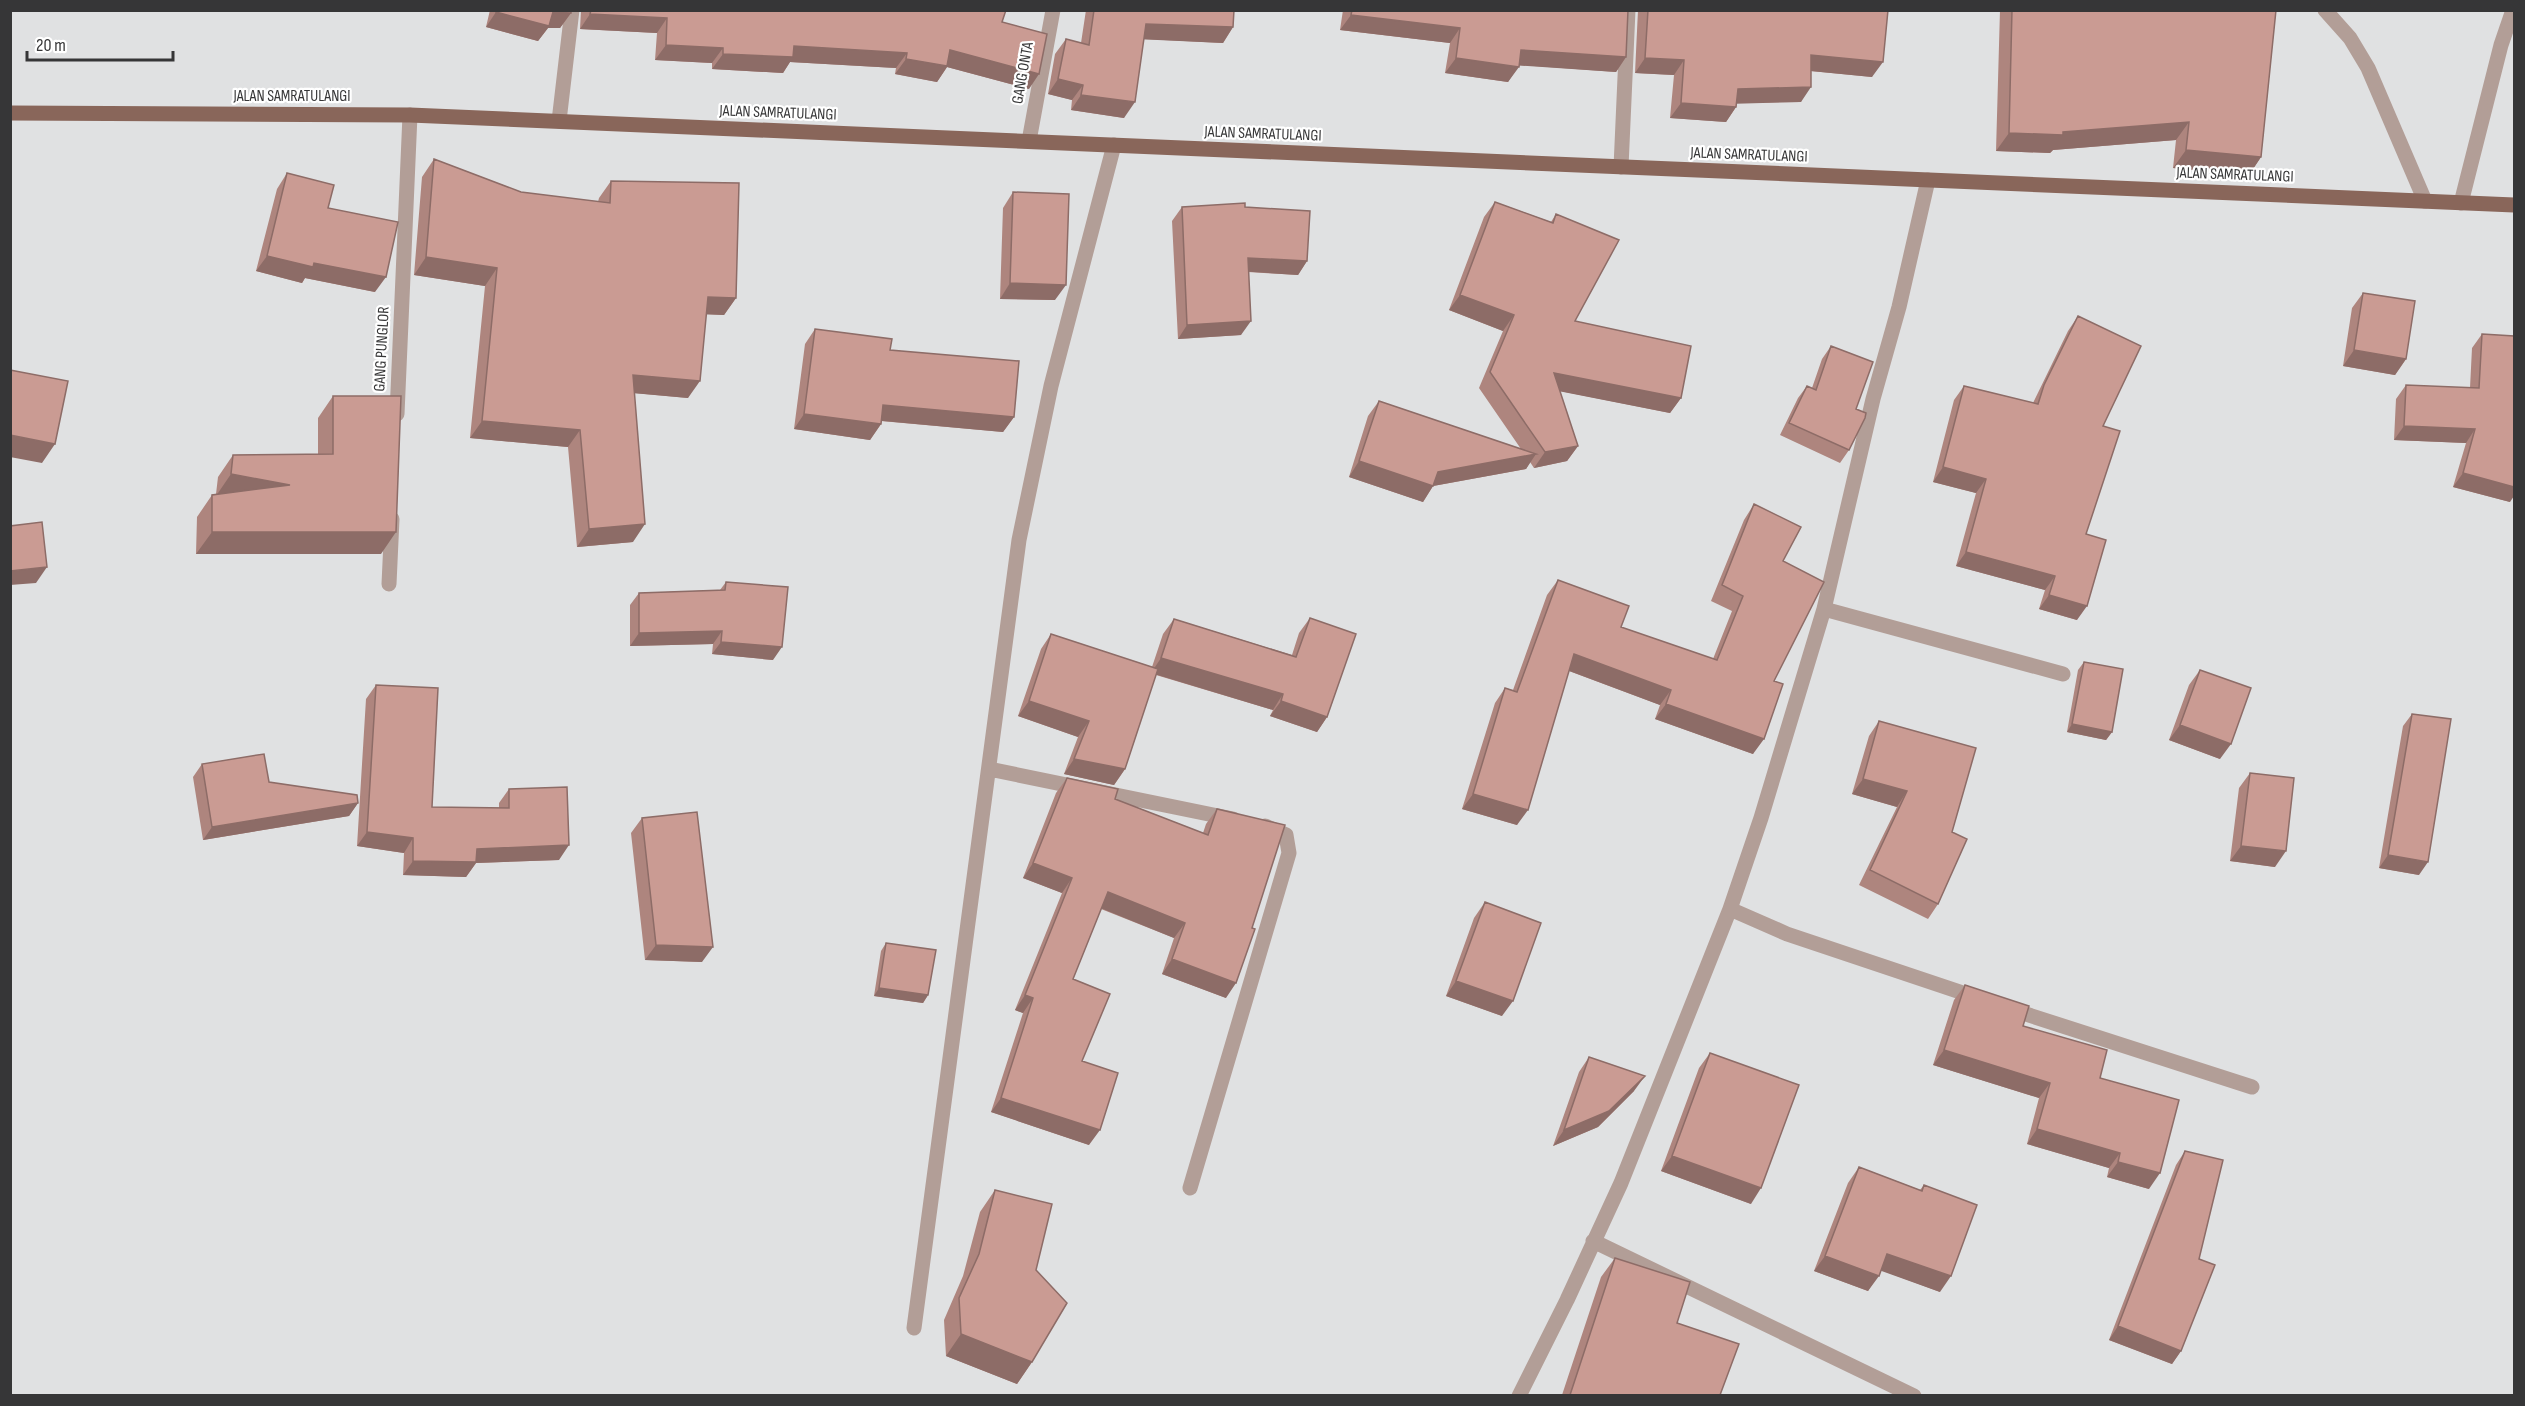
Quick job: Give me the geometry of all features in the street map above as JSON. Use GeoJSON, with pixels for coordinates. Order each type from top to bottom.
{"type":"FeatureCollection","features":[{"type":"Feature","properties":{"kind":"main road","name":"JALAN SAMRATULANGI"},"geometry":{"type":"LineString","coordinates":[[10,113],[410,115],[2514,205]]}},
{"type":"Feature","properties":{"kind":"street"},"geometry":{"type":"LineString","coordinates":[[558,121],[572,10]]}},
{"type":"Feature","properties":{"kind":"street","name":"GANG ONTA"},"geometry":{"type":"LineString","coordinates":[[1029,141],[1053,10]]}},
{"type":"Feature","properties":{"kind":"street"},"geometry":{"type":"LineString","coordinates":[[1621,167],[1628,10]]}},
{"type":"Feature","properties":{"kind":"street"},"geometry":{"type":"LineString","coordinates":[[2325,10],[2350,38],[2368,68],[2425,201]]}},
{"type":"Feature","properties":{"kind":"street"},"geometry":{"type":"LineString","coordinates":[[2461,203],[2501,45],[2513,10]]}},
{"type":"Feature","properties":{"kind":"street","name":"GANG PUNGLOR"},"geometry":{"type":"LineString","coordinates":[[396,432],[410,115]]}},
{"type":"Feature","properties":{"kind":"street"},"geometry":{"type":"LineString","coordinates":[[914,1328],[1019,540],[1051,386],[1114,145]]}},
{"type":"Feature","properties":{"kind":"street"},"geometry":{"type":"LineString","coordinates":[[1519,1395],[1567,1300],[1621,1183],[1730,909],[1761,818],[1824,609],[1873,399],[1899,307],[1928,180]]}},
{"type":"Feature","properties":{"kind":"street"},"geometry":{"type":"LineString","coordinates":[[389,584],[393,502]]}},
{"type":"Feature","properties":{"kind":"street"},"geometry":{"type":"LineString","coordinates":[[1824,609],[2063,674]]}},
{"type":"Feature","properties":{"kind":"street"},"geometry":{"type":"LineString","coordinates":[[989,769],[1270,827],[1286,835],[1289,853],[1281,888],[1190,1188]]}},
{"type":"Feature","properties":{"kind":"street"},"geometry":{"type":"LineString","coordinates":[[1730,909],[1787,934],[1862,960],[2252,1087]]}},
{"type":"Feature","properties":{"kind":"street"},"geometry":{"type":"LineString","coordinates":[[1593,1241],[1914,1395]]}},
{"type":"Feature","properties":{"kind":"building"},"geometry":{"type":"Polygon","coordinates":[[[497,10],[571,10],[571,13],[553,12],[549,26],[496,12],[497,10]]]}},
{"type":"Feature","properties":{"kind":"building"},"geometry":{"type":"Polygon","coordinates":[[[591,10],[1006,10],[1002,22],[1047,34],[1039,74],[950,50],[947,66],[906,59],[907,53],[794,46],[793,57],[723,54],[723,48],[666,45],[667,18],[590,14],[591,10]]]}},
{"type":"Feature","properties":{"kind":"building"},"geometry":{"type":"Polygon","coordinates":[[[1094,10],[1234,10],[1233,27],[1146,24],[1135,102],[1081,95],[1083,85],[1058,79],[1066,39],[1089,45],[1094,10]]]}},
{"type":"Feature","properties":{"kind":"building"},"geometry":{"type":"Polygon","coordinates":[[[1352,10],[1628,10],[1626,57],[1521,50],[1519,67],[1456,58],[1460,28],[1351,15],[1352,10]]]}},
{"type":"Feature","properties":{"kind":"building"},"geometry":{"type":"Polygon","coordinates":[[[1648,10],[1888,10],[1883,62],[1811,55],[1811,87],[1738,89],[1736,107],[1681,103],[1684,60],[1645,58],[1648,10]]]}},
{"type":"Feature","properties":{"kind":"building"},"geometry":{"type":"Polygon","coordinates":[[[2012,10],[2276,10],[2261,157],[2186,150],[2189,122],[2063,132],[2063,135],[2009,133],[2012,10]]]}},
{"type":"Feature","properties":{"kind":"building"},"geometry":{"type":"Polygon","coordinates":[[[434,159],[521,192],[610,203],[611,181],[739,183],[736,298],[708,297],[700,381],[633,375],[645,524],[589,529],[580,430],[482,421],[497,268],[426,257],[434,159]]]}},
{"type":"Feature","properties":{"kind":"building"},"geometry":{"type":"Polygon","coordinates":[[[287,173],[334,185],[328,208],[398,222],[386,277],[314,263],[313,267],[267,256],[287,173]]]}},
{"type":"Feature","properties":{"kind":"building"},"geometry":{"type":"Polygon","coordinates":[[[1013,192],[1069,194],[1066,285],[1010,283],[1013,192]]]}},
{"type":"Feature","properties":{"kind":"building"},"geometry":{"type":"Polygon","coordinates":[[[1495,202],[1553,223],[1556,214],[1619,240],[1575,321],[1691,346],[1681,398],[1554,373],[1578,446],[1545,452],[1490,372],[1514,315],[1460,295],[1495,202]]]}},
{"type":"Feature","properties":{"kind":"building"},"geometry":{"type":"Polygon","coordinates":[[[1245,203],[1245,207],[1310,211],[1307,261],[1248,258],[1251,321],[1187,325],[1182,207],[1245,203]]]}},
{"type":"Feature","properties":{"kind":"building"},"geometry":{"type":"Polygon","coordinates":[[[2363,293],[2415,301],[2406,359],[2354,350],[2363,293]]]}},
{"type":"Feature","properties":{"kind":"building"},"geometry":{"type":"Polygon","coordinates":[[[2078,316],[2141,346],[2103,426],[2120,431],[2086,534],[2106,540],[2087,606],[2049,595],[2055,576],[1966,552],[1986,479],[1943,467],[1964,386],[2038,404],[2044,385],[2078,316]]]}},
{"type":"Feature","properties":{"kind":"building"},"geometry":{"type":"Polygon","coordinates":[[[815,329],[892,339],[890,350],[1019,361],[1014,417],[883,405],[881,424],[804,414],[815,329]]]}},
{"type":"Feature","properties":{"kind":"building"},"geometry":{"type":"Polygon","coordinates":[[[2482,334],[2514,336],[2514,487],[2463,473],[2475,429],[2404,426],[2406,385],[2479,388],[2482,334]]]}},
{"type":"Feature","properties":{"kind":"building"},"geometry":{"type":"Polygon","coordinates":[[[1831,346],[1873,362],[1856,409],[1866,413],[1865,418],[1849,450],[1789,423],[1807,386],[1816,390],[1831,346]]]}},
{"type":"Feature","properties":{"kind":"building"},"geometry":{"type":"Polygon","coordinates":[[[10,370],[68,381],[55,444],[10,435],[10,370]]]}},
{"type":"Feature","properties":{"kind":"building"},"geometry":{"type":"Polygon","coordinates":[[[333,396],[401,396],[396,532],[212,532],[212,495],[290,485],[231,474],[233,455],[333,454],[333,396]]]}},
{"type":"Feature","properties":{"kind":"building"},"geometry":{"type":"Polygon","coordinates":[[[1379,401],[1536,454],[1438,472],[1433,486],[1359,461],[1379,401]]]}},
{"type":"Feature","properties":{"kind":"building"},"geometry":{"type":"Polygon","coordinates":[[[1754,504],[1801,527],[1783,561],[1824,582],[1774,681],[1783,684],[1764,739],[1666,704],[1671,690],[1574,654],[1528,810],[1473,794],[1505,688],[1517,692],[1558,580],[1629,606],[1621,627],[1717,660],[1743,596],[1722,585],[1754,504]]]}},
{"type":"Feature","properties":{"kind":"building"},"geometry":{"type":"Polygon","coordinates":[[[42,522],[47,567],[10,571],[10,526],[42,522]]]}},
{"type":"Feature","properties":{"kind":"building"},"geometry":{"type":"Polygon","coordinates":[[[726,582],[788,587],[782,647],[721,642],[722,631],[639,633],[639,593],[725,590],[726,582]]]}},
{"type":"Feature","properties":{"kind":"building"},"geometry":{"type":"Polygon","coordinates":[[[1310,618],[1356,634],[1327,717],[1281,701],[1283,694],[1161,658],[1174,619],[1296,657],[1310,618]]]}},
{"type":"Feature","properties":{"kind":"building"},"geometry":{"type":"Polygon","coordinates":[[[1051,634],[1158,669],[1125,769],[1074,759],[1089,721],[1029,701],[1051,634]]]}},
{"type":"Feature","properties":{"kind":"building"},"geometry":{"type":"Polygon","coordinates":[[[2084,662],[2123,669],[2112,732],[2072,724],[2084,662]]]}},
{"type":"Feature","properties":{"kind":"building"},"geometry":{"type":"Polygon","coordinates":[[[2200,670],[2251,688],[2231,744],[2180,725],[2200,670]]]}},
{"type":"Feature","properties":{"kind":"building"},"geometry":{"type":"Polygon","coordinates":[[[376,685],[438,688],[432,807],[509,808],[509,789],[567,787],[569,845],[477,849],[476,862],[413,861],[413,838],[367,832],[376,685]]]}},
{"type":"Feature","properties":{"kind":"building"},"geometry":{"type":"Polygon","coordinates":[[[2412,714],[2451,719],[2428,862],[2388,855],[2412,714]]]}},
{"type":"Feature","properties":{"kind":"building"},"geometry":{"type":"Polygon","coordinates":[[[1879,721],[1976,748],[1952,832],[1967,839],[1938,904],[1870,870],[1907,791],[1863,779],[1879,721]]]}},
{"type":"Feature","properties":{"kind":"building"},"geometry":{"type":"Polygon","coordinates":[[[264,754],[269,782],[357,795],[358,803],[212,827],[202,764],[264,754]]]}},
{"type":"Feature","properties":{"kind":"building"},"geometry":{"type":"Polygon","coordinates":[[[2250,773],[2294,778],[2286,851],[2241,846],[2250,773]]]}},
{"type":"Feature","properties":{"kind":"building"},"geometry":{"type":"Polygon","coordinates":[[[1067,778],[1118,789],[1115,799],[1208,835],[1217,809],[1285,825],[1252,928],[1255,929],[1236,983],[1172,959],[1185,923],[1108,892],[1073,979],[1110,994],[1082,1061],[1118,1073],[1100,1130],[1001,1098],[1033,998],[1025,995],[1072,878],[1033,863],[1067,778]]]}},
{"type":"Feature","properties":{"kind":"building"},"geometry":{"type":"Polygon","coordinates":[[[697,812],[713,947],[656,945],[642,818],[697,812]]]}},
{"type":"Feature","properties":{"kind":"building"},"geometry":{"type":"Polygon","coordinates":[[[1485,902],[1541,923],[1513,1001],[1456,981],[1485,902]]]}},
{"type":"Feature","properties":{"kind":"building"},"geometry":{"type":"Polygon","coordinates":[[[886,943],[936,950],[928,995],[879,988],[886,943]]]}},
{"type":"Feature","properties":{"kind":"building"},"geometry":{"type":"Polygon","coordinates":[[[1965,985],[2029,1006],[2023,1026],[2107,1050],[2100,1078],[2179,1100],[2160,1173],[2118,1162],[2120,1153],[2037,1129],[2050,1083],[1944,1050],[1965,985]]]}},
{"type":"Feature","properties":{"kind":"building"},"geometry":{"type":"Polygon","coordinates":[[[1710,1053],[1799,1085],[1761,1188],[1672,1156],[1710,1053]]]}},
{"type":"Feature","properties":{"kind":"building"},"geometry":{"type":"Polygon","coordinates":[[[1589,1057],[1645,1076],[1609,1111],[1564,1130],[1589,1057]]]}},
{"type":"Feature","properties":{"kind":"building"},"geometry":{"type":"Polygon","coordinates":[[[2185,1151],[2223,1160],[2199,1259],[2215,1265],[2181,1351],[2118,1326],[2185,1151]]]}},
{"type":"Feature","properties":{"kind":"building"},"geometry":{"type":"Polygon","coordinates":[[[1859,1167],[1922,1191],[1924,1185],[1977,1205],[1951,1276],[1887,1254],[1879,1276],[1825,1256],[1859,1167]]]}},
{"type":"Feature","properties":{"kind":"building"},"geometry":{"type":"Polygon","coordinates":[[[995,1190],[1052,1204],[1036,1270],[1067,1303],[1032,1362],[961,1334],[959,1298],[979,1254],[995,1190]]]}},
{"type":"Feature","properties":{"kind":"building"},"geometry":{"type":"Polygon","coordinates":[[[1615,1258],[1690,1282],[1677,1323],[1739,1344],[1720,1395],[1570,1395],[1615,1258]]]}}]}
